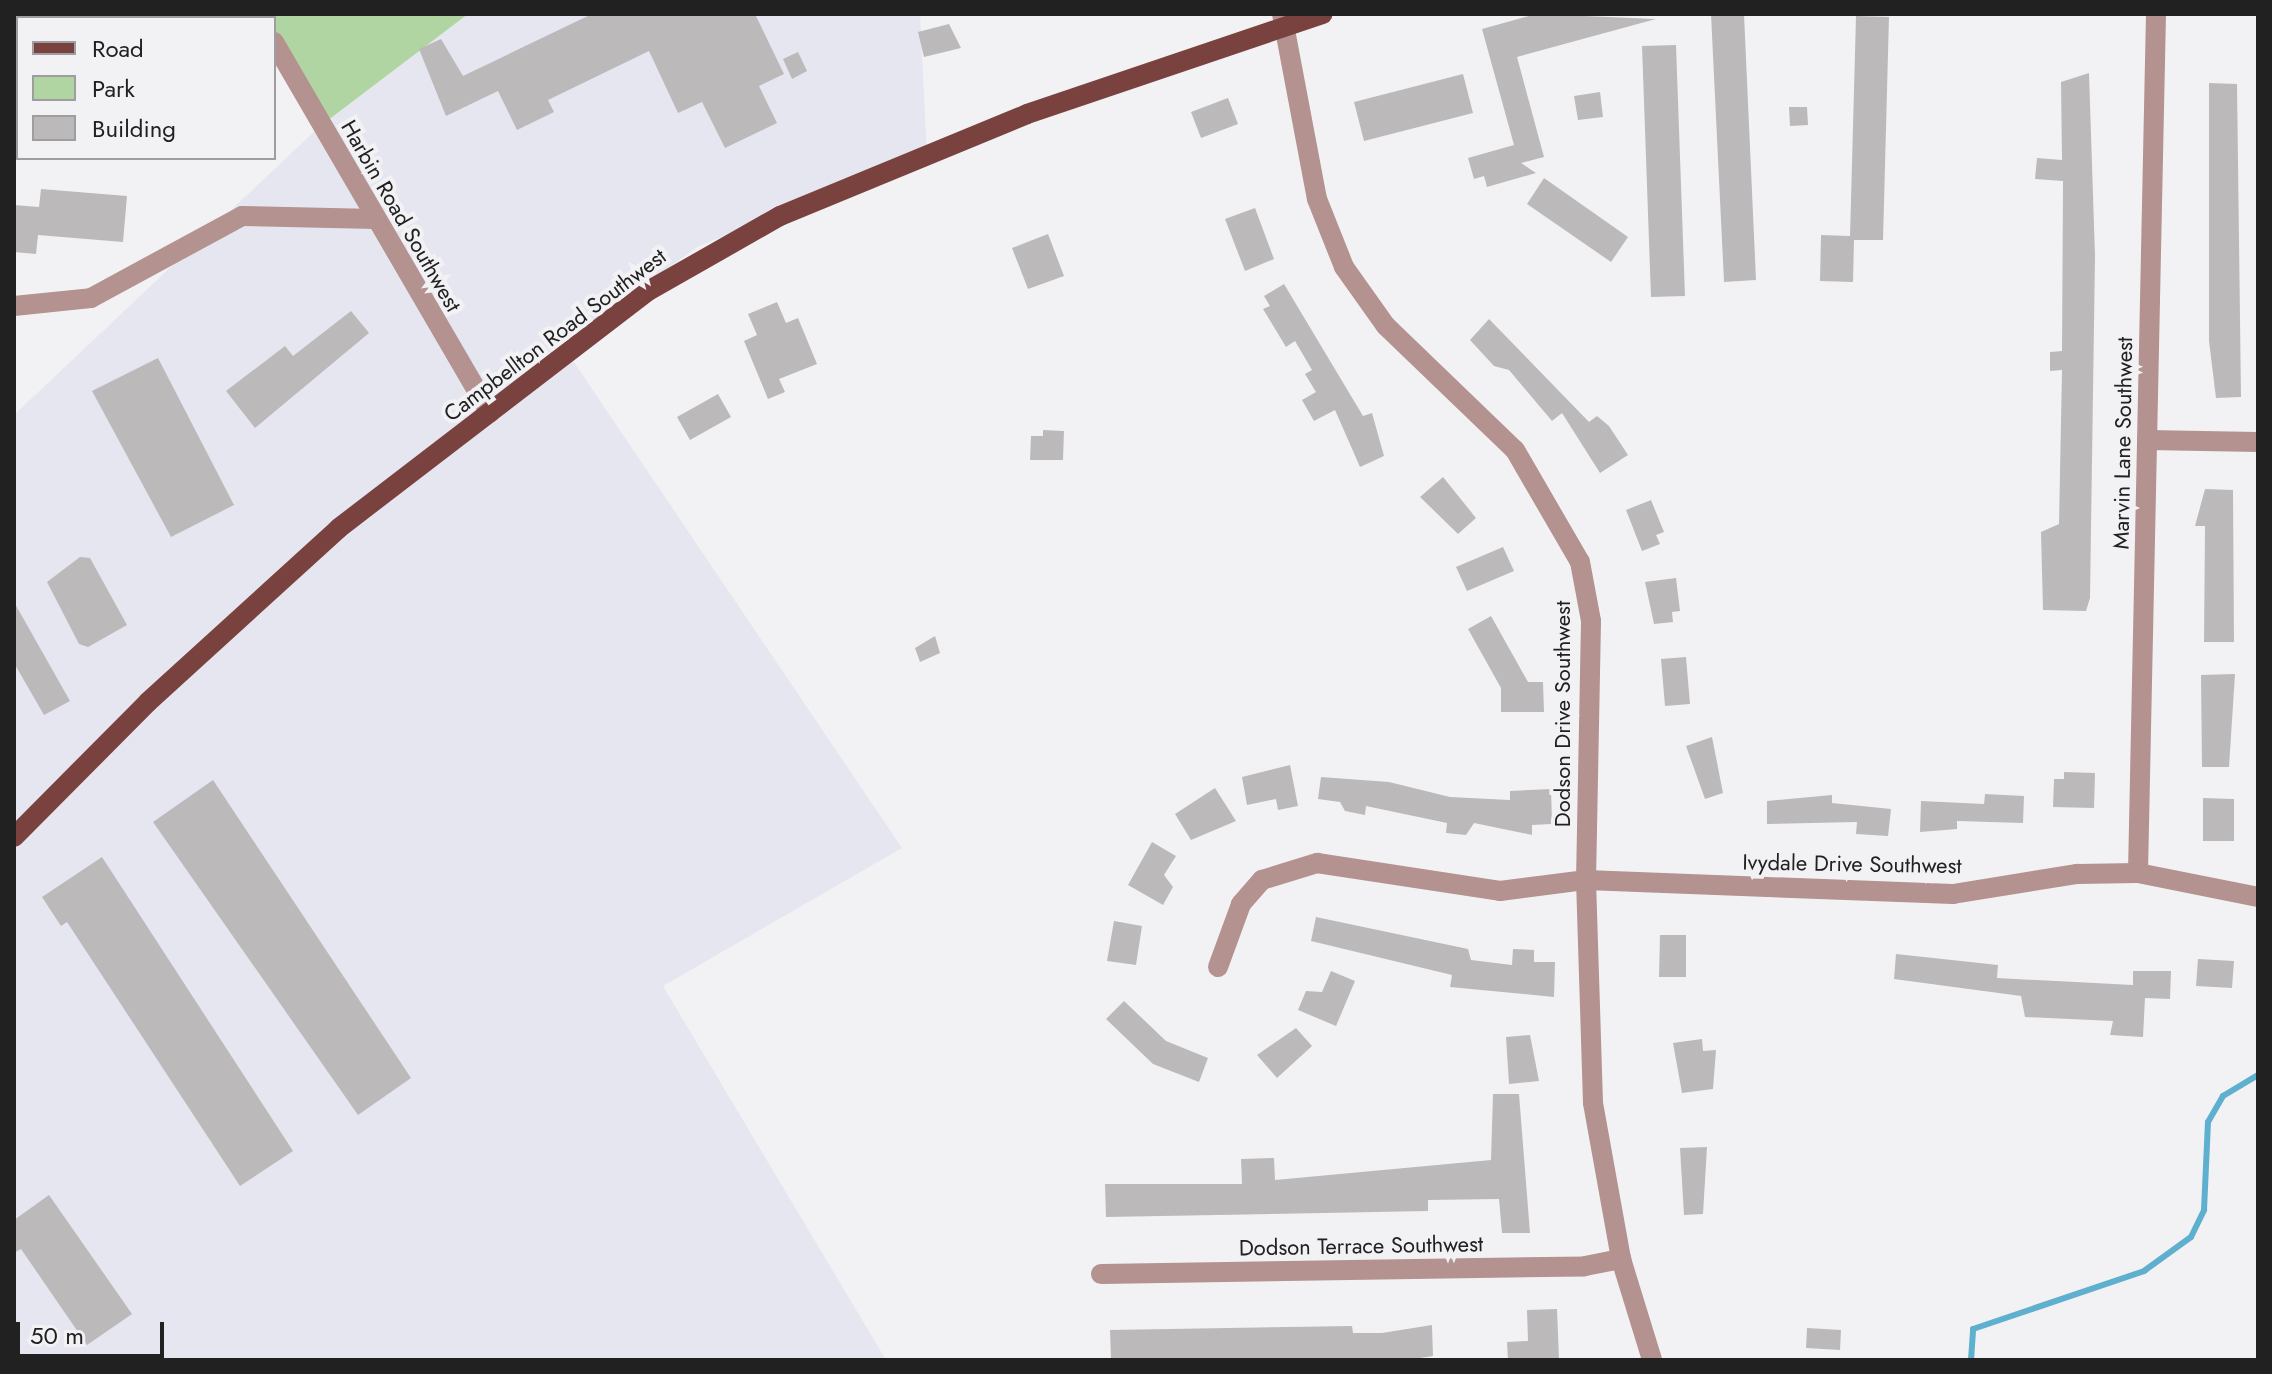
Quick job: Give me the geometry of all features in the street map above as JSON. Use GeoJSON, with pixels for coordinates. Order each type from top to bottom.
{"type":"FeatureCollection","features":[{"type":"Feature","properties":{"kind":"main road","name":"Campbellton Road Southwest"},"geometry":{"type":"LineString","coordinates":[[14,837],[148,702],[339,528],[648,291],[780,216],[1027,114],[1282,19],[1323,14]]}},
{"type":"Feature","properties":{"kind":"street","name":"Marvin Lane Southwest"},"geometry":{"type":"LineString","coordinates":[[2138,873],[2156,14]]}},
{"type":"Feature","properties":{"kind":"street","name":"Dodson Drive Southwest"},"geometry":{"type":"LineString","coordinates":[[1282,19],[1317,199],[1344,267],[1386,326],[1515,450],[1580,562],[1591,621],[1586,880],[1593,1103],[1621,1259],[1652,1360]]}},
{"type":"Feature","properties":{"kind":"street","name":"Harbin Road Southwest"},"geometry":{"type":"LineString","coordinates":[[276,46],[490,413]]}},
{"type":"Feature","properties":{"kind":"street"},"geometry":{"type":"LineString","coordinates":[[14,306],[91,298],[242,216],[375,219]]}},
{"type":"Feature","properties":{"kind":"street"},"geometry":{"type":"LineString","coordinates":[[2147,440],[2258,442]]}},
{"type":"Feature","properties":{"kind":"street","name":"Ivydale Drive Southwest"},"geometry":{"type":"LineString","coordinates":[[1218,967],[1241,904],[1262,880],[1288,867],[1317,863],[1500,891],[1586,880],[1953,894],[2077,874],[2138,873],[2258,897]]}},
{"type":"Feature","properties":{"kind":"street","name":"Dodson Terrace Southwest"},"geometry":{"type":"LineString","coordinates":[[1101,1274],[1585,1266],[1621,1259]]}},
{"type":"Feature","properties":{"kind":"shaded area"},"geometry":{"type":"Polygon","coordinates":[[[468,14],[920,14],[927,156],[699,246],[561,343],[902,848],[663,986],[886,1360],[14,1360],[14,415],[319,127],[468,14]]]}},
{"type":"Feature","properties":{"kind":"green space"},"geometry":{"type":"Polygon","coordinates":[[[256,14],[468,14],[319,127],[276,50],[276,16],[256,14]]]}},
{"type":"Feature","properties":{"kind":"building"},"geometry":{"type":"Polygon","coordinates":[[[592,14],[755,14],[784,74],[759,86],[777,123],[725,148],[702,102],[678,113],[649,51],[548,100],[554,112],[517,130],[498,91],[446,116],[419,49],[441,39],[463,76],[592,14]]]}},
{"type":"Feature","properties":{"kind":"building"},"geometry":{"type":"Polygon","coordinates":[[[1536,14],[1656,19],[1517,57],[1544,157],[1521,163],[1536,173],[1487,187],[1484,176],[1474,179],[1468,158],[1514,145],[1482,29],[1536,14]]]}},
{"type":"Feature","properties":{"kind":"building"},"geometry":{"type":"Polygon","coordinates":[[[1711,14],[1744,14],[1756,280],[1724,282],[1711,14]]]}},
{"type":"Feature","properties":{"kind":"building"},"geometry":{"type":"Polygon","coordinates":[[[1856,16],[1889,17],[1883,240],[1854,240],[1853,282],[1820,281],[1821,235],[1850,236],[1856,16]]]}},
{"type":"Feature","properties":{"kind":"building"},"geometry":{"type":"Polygon","coordinates":[[[949,24],[961,48],[924,57],[918,32],[949,24]]]}},
{"type":"Feature","properties":{"kind":"building"},"geometry":{"type":"Polygon","coordinates":[[[1676,45],[1685,296],[1651,297],[1642,46],[1676,45]]]}},
{"type":"Feature","properties":{"kind":"building"},"geometry":{"type":"Polygon","coordinates":[[[798,52],[807,71],[792,79],[783,59],[798,52]]]}},
{"type":"Feature","properties":{"kind":"building"},"geometry":{"type":"Polygon","coordinates":[[[2089,73],[2095,256],[2090,598],[2086,611],[2043,610],[2041,532],[2059,524],[2062,370],[2050,371],[2050,352],[2062,351],[2063,181],[2035,179],[2037,158],[2062,160],[2061,82],[2089,73]]]}},
{"type":"Feature","properties":{"kind":"building"},"geometry":{"type":"Polygon","coordinates":[[[1463,74],[1473,113],[1364,141],[1354,102],[1463,74]]]}},
{"type":"Feature","properties":{"kind":"building"},"geometry":{"type":"Polygon","coordinates":[[[2209,83],[2237,84],[2241,397],[2216,398],[2209,341],[2209,83]]]}},
{"type":"Feature","properties":{"kind":"building"},"geometry":{"type":"Polygon","coordinates":[[[1600,92],[1603,117],[1578,120],[1574,96],[1600,92]]]}},
{"type":"Feature","properties":{"kind":"building"},"geometry":{"type":"Polygon","coordinates":[[[1228,98],[1238,124],[1201,138],[1191,112],[1228,98]]]}},
{"type":"Feature","properties":{"kind":"building"},"geometry":{"type":"Polygon","coordinates":[[[1789,107],[1807,107],[1808,125],[1790,126],[1789,107]]]}},
{"type":"Feature","properties":{"kind":"building"},"geometry":{"type":"Polygon","coordinates":[[[1544,178],[1628,237],[1611,262],[1527,204],[1544,178]]]}},
{"type":"Feature","properties":{"kind":"building"},"geometry":{"type":"Polygon","coordinates":[[[41,189],[127,196],[123,242],[38,235],[36,254],[14,252],[14,205],[39,207],[41,189]]]}},
{"type":"Feature","properties":{"kind":"building"},"geometry":{"type":"Polygon","coordinates":[[[1255,208],[1274,259],[1245,271],[1225,219],[1255,208]]]}},
{"type":"Feature","properties":{"kind":"building"},"geometry":{"type":"Polygon","coordinates":[[[1048,234],[1064,276],[1028,289],[1012,248],[1048,234]]]}},
{"type":"Feature","properties":{"kind":"building"},"geometry":{"type":"Polygon","coordinates":[[[1284,284],[1363,416],[1372,413],[1384,456],[1360,467],[1335,410],[1314,421],[1302,400],[1316,392],[1305,374],[1312,370],[1295,341],[1286,347],[1263,309],[1270,306],[1264,296],[1284,284]]]}},
{"type":"Feature","properties":{"kind":"building"},"geometry":{"type":"Polygon","coordinates":[[[777,302],[786,323],[798,318],[817,364],[779,379],[785,392],[768,399],[744,341],[757,335],[748,314],[777,302]]]}},
{"type":"Feature","properties":{"kind":"building"},"geometry":{"type":"Polygon","coordinates":[[[351,311],[369,333],[255,428],[226,391],[285,346],[293,356],[351,311]]]}},
{"type":"Feature","properties":{"kind":"building"},"geometry":{"type":"Polygon","coordinates":[[[1489,319],[1589,422],[1597,416],[1609,426],[1628,455],[1600,473],[1562,413],[1552,421],[1509,370],[1494,366],[1470,340],[1489,319]]]}},
{"type":"Feature","properties":{"kind":"building"},"geometry":{"type":"Polygon","coordinates":[[[158,358],[234,505],[171,537],[92,391],[158,358]]]}},
{"type":"Feature","properties":{"kind":"building"},"geometry":{"type":"Polygon","coordinates":[[[718,394],[731,417],[690,440],[677,417],[718,394]]]}},
{"type":"Feature","properties":{"kind":"building"},"geometry":{"type":"Polygon","coordinates":[[[1043,430],[1064,431],[1063,460],[1030,460],[1031,436],[1043,436],[1043,430]]]}},
{"type":"Feature","properties":{"kind":"building"},"geometry":{"type":"Polygon","coordinates":[[[1443,477],[1476,518],[1458,534],[1420,497],[1443,477]]]}},
{"type":"Feature","properties":{"kind":"building"},"geometry":{"type":"Polygon","coordinates":[[[2205,489],[2233,490],[2234,642],[2204,642],[2205,526],[2195,526],[2205,489]]]}},
{"type":"Feature","properties":{"kind":"building"},"geometry":{"type":"Polygon","coordinates":[[[1651,500],[1664,532],[1656,535],[1660,544],[1642,551],[1626,510],[1651,500]]]}},
{"type":"Feature","properties":{"kind":"building"},"geometry":{"type":"Polygon","coordinates":[[[1503,547],[1514,571],[1467,591],[1456,567],[1503,547]]]}},
{"type":"Feature","properties":{"kind":"building"},"geometry":{"type":"Polygon","coordinates":[[[80,557],[90,558],[127,625],[88,647],[79,644],[47,582],[80,557]]]}},
{"type":"Feature","properties":{"kind":"building"},"geometry":{"type":"Polygon","coordinates":[[[1676,578],[1680,611],[1672,612],[1673,622],[1654,624],[1645,582],[1676,578]]]}},
{"type":"Feature","properties":{"kind":"building"},"geometry":{"type":"Polygon","coordinates":[[[14,602],[70,701],[44,715],[14,663],[14,602]]]}},
{"type":"Feature","properties":{"kind":"building"},"geometry":{"type":"Polygon","coordinates":[[[1491,616],[1528,682],[1543,682],[1544,712],[1501,712],[1501,688],[1468,629],[1491,616]]]}},
{"type":"Feature","properties":{"kind":"building"},"geometry":{"type":"Polygon","coordinates":[[[935,636],[940,653],[920,662],[915,648],[935,636]]]}},
{"type":"Feature","properties":{"kind":"building"},"geometry":{"type":"Polygon","coordinates":[[[1686,657],[1690,704],[1665,706],[1661,659],[1686,657]]]}},
{"type":"Feature","properties":{"kind":"building"},"geometry":{"type":"Polygon","coordinates":[[[2235,674],[2229,767],[2202,767],[2201,675],[2235,674]]]}},
{"type":"Feature","properties":{"kind":"building"},"geometry":{"type":"Polygon","coordinates":[[[1712,737],[1723,793],[1705,799],[1686,746],[1712,737]]]}},
{"type":"Feature","properties":{"kind":"building"},"geometry":{"type":"Polygon","coordinates":[[[1290,765],[1298,806],[1278,810],[1276,799],[1247,805],[1242,777],[1290,765]]]}},
{"type":"Feature","properties":{"kind":"building"},"geometry":{"type":"Polygon","coordinates":[[[2064,772],[2095,773],[2094,808],[2053,807],[2054,779],[2064,779],[2064,772]]]}},
{"type":"Feature","properties":{"kind":"building"},"geometry":{"type":"Polygon","coordinates":[[[1321,777],[1389,782],[1450,797],[1510,800],[1510,791],[1551,789],[1552,824],[1532,825],[1532,835],[1474,823],[1466,835],[1446,833],[1447,823],[1366,806],[1365,815],[1345,811],[1340,802],[1318,799],[1321,777]]]}},
{"type":"Feature","properties":{"kind":"building"},"geometry":{"type":"Polygon","coordinates":[[[213,780],[411,1078],[358,1115],[153,822],[213,780]]]}},
{"type":"Feature","properties":{"kind":"building"},"geometry":{"type":"Polygon","coordinates":[[[1215,788],[1236,821],[1191,840],[1175,814],[1215,788]]]}},
{"type":"Feature","properties":{"kind":"building"},"geometry":{"type":"Polygon","coordinates":[[[1985,794],[2024,796],[2023,823],[1957,821],[1957,829],[1920,832],[1921,801],[1984,804],[1985,794]]]}},
{"type":"Feature","properties":{"kind":"building"},"geometry":{"type":"Polygon","coordinates":[[[1832,795],[1832,803],[1891,809],[1888,836],[1856,834],[1857,822],[1767,824],[1767,801],[1832,795]]]}},
{"type":"Feature","properties":{"kind":"building"},"geometry":{"type":"Polygon","coordinates":[[[2203,798],[2234,799],[2234,841],[2203,841],[2203,798]]]}},
{"type":"Feature","properties":{"kind":"building"},"geometry":{"type":"Polygon","coordinates":[[[1152,842],[1176,856],[1164,875],[1173,887],[1163,905],[1128,885],[1152,842]]]}},
{"type":"Feature","properties":{"kind":"building"},"geometry":{"type":"Polygon","coordinates":[[[102,857],[293,1151],[240,1186],[67,922],[61,926],[42,897],[102,857]]]}},
{"type":"Feature","properties":{"kind":"building"},"geometry":{"type":"Polygon","coordinates":[[[1316,917],[1468,949],[1471,960],[1512,965],[1513,949],[1534,950],[1534,962],[1555,962],[1554,997],[1450,987],[1452,975],[1311,941],[1316,917]]]}},
{"type":"Feature","properties":{"kind":"building"},"geometry":{"type":"Polygon","coordinates":[[[1114,921],[1142,926],[1136,965],[1107,961],[1114,921]]]}},
{"type":"Feature","properties":{"kind":"building"},"geometry":{"type":"Polygon","coordinates":[[[1660,935],[1686,935],[1686,977],[1659,977],[1660,935]]]}},
{"type":"Feature","properties":{"kind":"building"},"geometry":{"type":"Polygon","coordinates":[[[1896,954],[1998,965],[1997,978],[2133,985],[2133,971],[2171,971],[2170,999],[2145,998],[2143,1037],[2110,1035],[2113,1021],[2025,1017],[2021,996],[1894,979],[1896,954]]]}},
{"type":"Feature","properties":{"kind":"building"},"geometry":{"type":"Polygon","coordinates":[[[2198,959],[2234,961],[2232,988],[2196,986],[2198,959]]]}},
{"type":"Feature","properties":{"kind":"building"},"geometry":{"type":"Polygon","coordinates":[[[1331,971],[1355,981],[1336,1026],[1298,1010],[1306,991],[1322,992],[1331,971]]]}},
{"type":"Feature","properties":{"kind":"building"},"geometry":{"type":"Polygon","coordinates":[[[1124,1001],[1166,1041],[1208,1058],[1199,1082],[1153,1064],[1106,1019],[1124,1001]]]}},
{"type":"Feature","properties":{"kind":"building"},"geometry":{"type":"Polygon","coordinates":[[[1296,1028],[1312,1046],[1277,1078],[1257,1055],[1296,1028]]]}},
{"type":"Feature","properties":{"kind":"building"},"geometry":{"type":"Polygon","coordinates":[[[1530,1035],[1539,1081],[1509,1084],[1506,1037],[1530,1035]]]}},
{"type":"Feature","properties":{"kind":"building"},"geometry":{"type":"Polygon","coordinates":[[[1702,1039],[1703,1051],[1716,1050],[1713,1089],[1682,1093],[1673,1043],[1702,1039]]]}},
{"type":"Feature","properties":{"kind":"building"},"geometry":{"type":"Polygon","coordinates":[[[1493,1094],[1519,1094],[1530,1233],[1502,1233],[1499,1199],[1428,1200],[1428,1211],[1106,1217],[1105,1184],[1242,1184],[1241,1159],[1274,1158],[1275,1180],[1491,1160],[1493,1094]]]}},
{"type":"Feature","properties":{"kind":"building"},"geometry":{"type":"Polygon","coordinates":[[[1707,1147],[1703,1214],[1684,1215],[1680,1148],[1707,1147]]]}},
{"type":"Feature","properties":{"kind":"building"},"geometry":{"type":"Polygon","coordinates":[[[49,1195],[132,1314],[87,1345],[21,1249],[14,1253],[14,1220],[49,1195]]]}},
{"type":"Feature","properties":{"kind":"building"},"geometry":{"type":"Polygon","coordinates":[[[1557,1309],[1559,1359],[1508,1360],[1507,1342],[1528,1341],[1527,1310],[1557,1309]]]}},
{"type":"Feature","properties":{"kind":"building"},"geometry":{"type":"Polygon","coordinates":[[[1432,1325],[1433,1356],[1407,1360],[1111,1359],[1110,1330],[1352,1326],[1353,1333],[1382,1333],[1432,1325]]]}},
{"type":"Feature","properties":{"kind":"building"},"geometry":{"type":"Polygon","coordinates":[[[1807,1328],[1841,1330],[1840,1350],[1806,1348],[1807,1328]]]}},
{"type":"Feature","properties":{"kind":"waterway"},"geometry":{"type":"LineString","coordinates":[[1971,1360],[1973,1329],[2144,1271],[2191,1237],[2204,1210],[2208,1122],[2223,1096],[2258,1075]]}}]}
